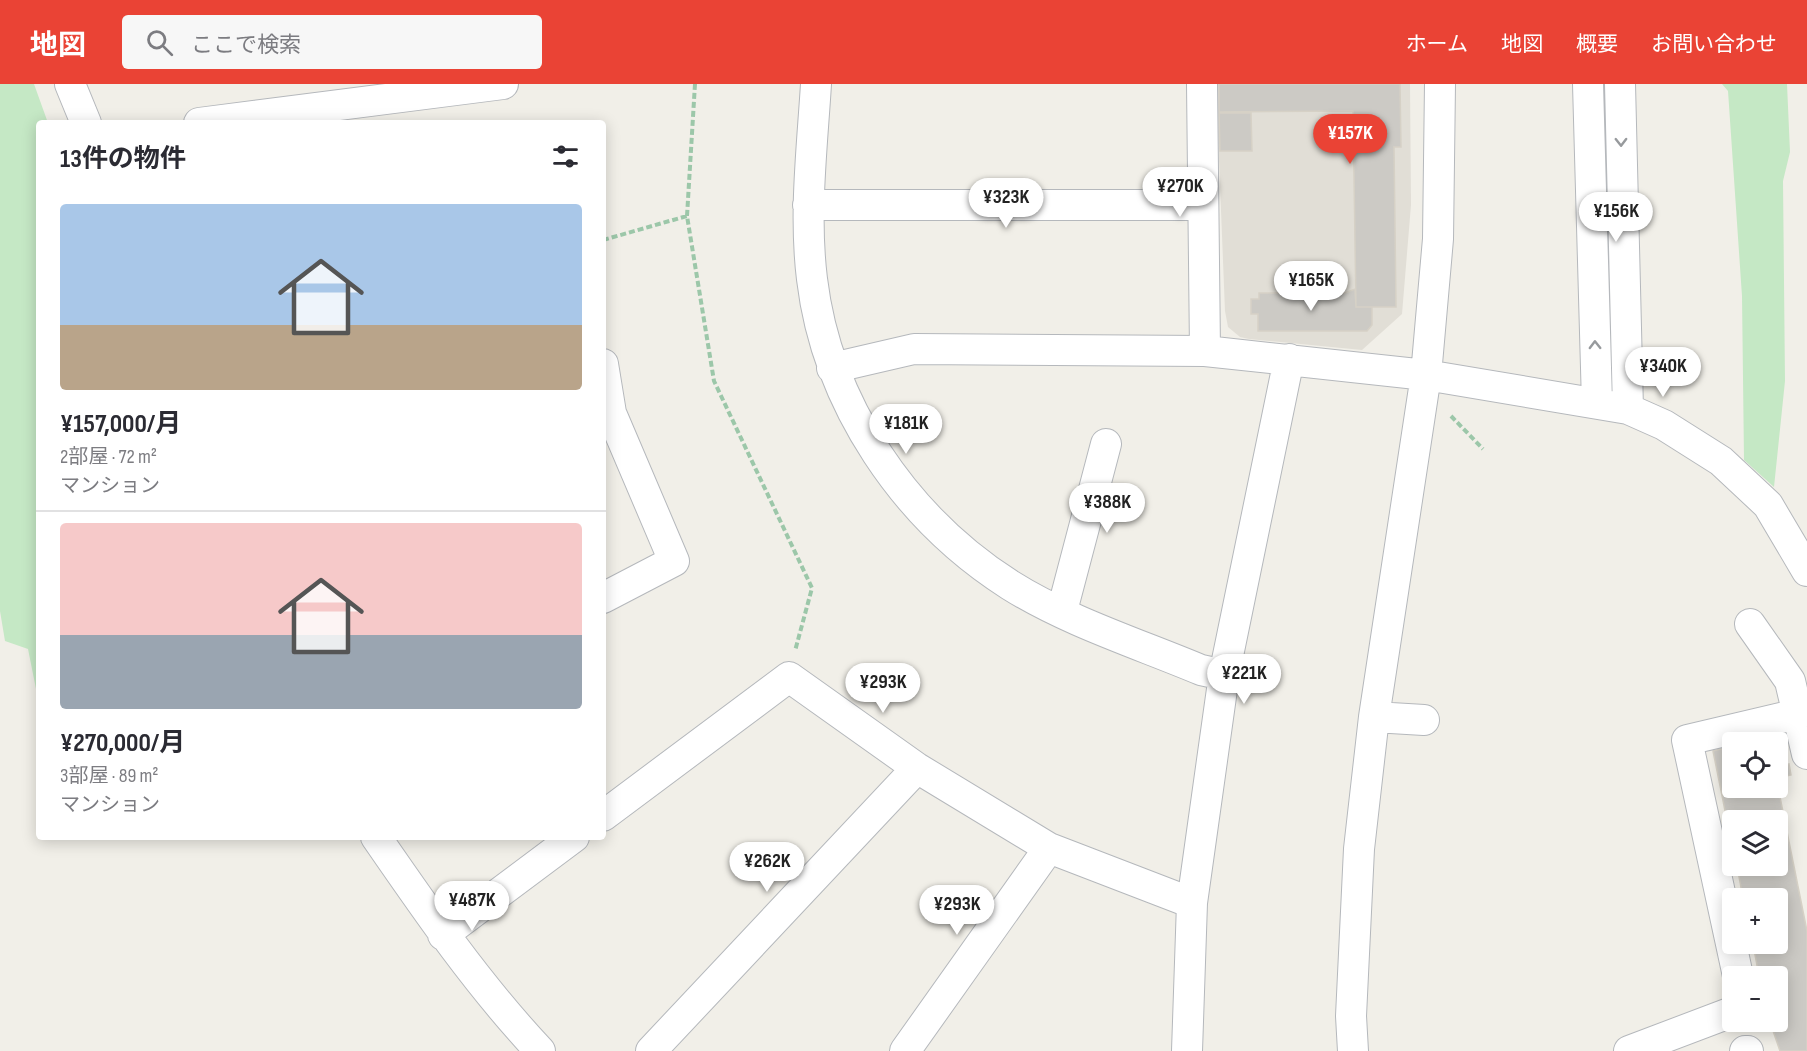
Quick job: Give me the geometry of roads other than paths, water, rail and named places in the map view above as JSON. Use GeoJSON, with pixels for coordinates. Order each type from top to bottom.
{"type":"FeatureCollection","features":[{"type":"Feature","properties":{"kind":"street"},"geometry":{"type":"LineString","coordinates":[[70,84],[85,120]]}},
{"type":"Feature","properties":{"kind":"street"},"geometry":{"type":"LineString","coordinates":[[244,120],[503,84]]}},
{"type":"Feature","properties":{"kind":"street"},"geometry":{"type":"LineString","coordinates":[[816,84],[808,205],[812,280],[832,368],[884,466],[935,527],[1011,585],[1062,611],[1201,670],[1224,675]]}},
{"type":"Feature","properties":{"kind":"street"},"geometry":{"type":"LineString","coordinates":[[1202,84],[1206,351]]}},
{"type":"Feature","properties":{"kind":"street"},"geometry":{"type":"LineString","coordinates":[[1353,1051],[1351,1016],[1359,849],[1374,717],[1426,375],[1438,238],[1440,84]]}},
{"type":"Feature","properties":{"kind":"street"},"geometry":{"type":"LineString","coordinates":[[1588,84],[1597,403]]}},
{"type":"Feature","properties":{"kind":"street"},"geometry":{"type":"LineString","coordinates":[[1620,84],[1628,409]]}},
{"type":"Feature","properties":{"kind":"street"},"geometry":{"type":"LineString","coordinates":[[808,205],[1203,205]]}},
{"type":"Feature","properties":{"kind":"street"},"geometry":{"type":"LineString","coordinates":[[832,368],[915,349],[1206,351],[1426,375],[1628,409],[1664,425],[1721,461],[1768,505],[1807,571]]}},
{"type":"Feature","properties":{"kind":"street"},"geometry":{"type":"LineString","coordinates":[[1187,1051],[1192,903],[1224,675],[1289,359]]}},
{"type":"Feature","properties":{"kind":"street"},"geometry":{"type":"LineString","coordinates":[[606,596],[674,561],[607,415]]}},
{"type":"Feature","properties":{"kind":"street"},"geometry":{"type":"LineString","coordinates":[[1062,611],[1106,444]]}},
{"type":"Feature","properties":{"kind":"street"},"geometry":{"type":"LineString","coordinates":[[1750,624],[1790,681],[1807,754]]}},
{"type":"Feature","properties":{"kind":"street"},"geometry":{"type":"LineString","coordinates":[[606,814],[789,677],[917,768],[1049,848],[1192,903]]}},
{"type":"Feature","properties":{"kind":"street"},"geometry":{"type":"LineString","coordinates":[[1736,966],[1687,740],[1798,714]]}},
{"type":"Feature","properties":{"kind":"street"},"geometry":{"type":"LineString","coordinates":[[1374,717],[1424,720]]}},
{"type":"Feature","properties":{"kind":"street"},"geometry":{"type":"LineString","coordinates":[[651,1051],[917,768]]}},
{"type":"Feature","properties":{"kind":"street"},"geometry":{"type":"LineString","coordinates":[[378,840],[443,935],[513,1023],[540,1051]]}},
{"type":"Feature","properties":{"kind":"street"},"geometry":{"type":"LineString","coordinates":[[443,935],[570,840]]}},
{"type":"Feature","properties":{"kind":"street"},"geometry":{"type":"LineString","coordinates":[[905,1051],[1049,848]]}},
{"type":"Feature","properties":{"kind":"street"},"geometry":{"type":"LineString","coordinates":[[1629,1051],[1722,1016]]}}]}
